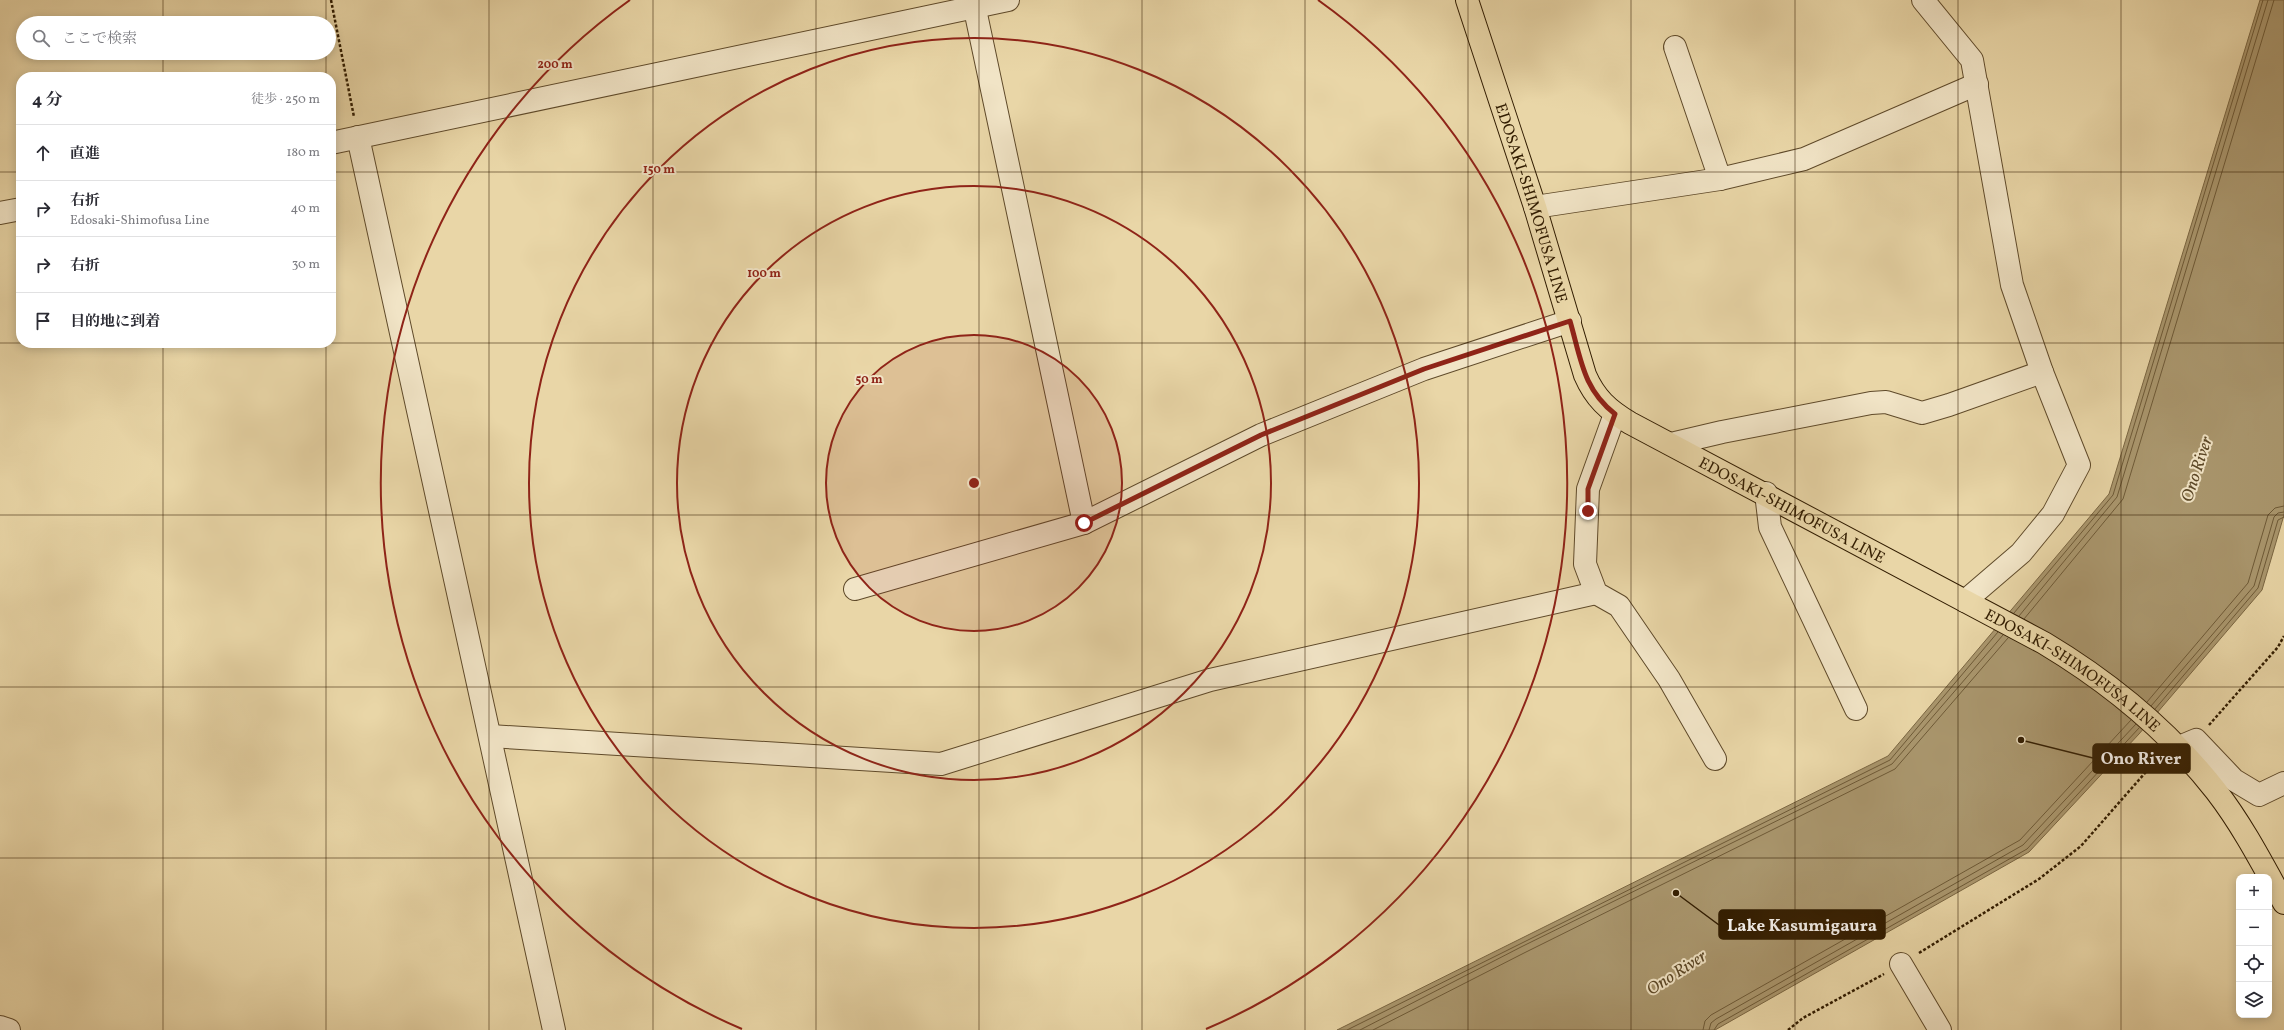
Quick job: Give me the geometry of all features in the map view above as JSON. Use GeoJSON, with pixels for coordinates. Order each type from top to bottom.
{"type":"FeatureCollection","features":[{"type":"Feature","properties":{"kind":"main road","name":"EDOSAKI-SHIMOFUSA LINE"},"geometry":{"type":"LineString","coordinates":[[1467,0],[1535,206],[1585,375],[1592,391],[1602,403],[1615,414],[1766,493],[2070,659],[2131,704],[2161,731],[2216,792],[2238,822],[2284,903]]}},
{"type":"Feature","properties":{"kind":"street"},"geometry":{"type":"LineString","coordinates":[[336,142],[974,4],[1008,0]]}},
{"type":"Feature","properties":{"kind":"street"},"geometry":{"type":"LineString","coordinates":[[1923,0],[1972,60],[2012,284],[2042,372],[2079,465],[2053,514],[2020,553],[1971,604]]}},
{"type":"Feature","properties":{"kind":"street"},"geometry":{"type":"LineString","coordinates":[[974,4],[1084,523]]}},
{"type":"Feature","properties":{"kind":"street"},"geometry":{"type":"LineString","coordinates":[[1675,47],[1720,179]]}},
{"type":"Feature","properties":{"kind":"street"},"geometry":{"type":"LineString","coordinates":[[1535,206],[1720,179],[1804,160],[1977,84]]}},
{"type":"Feature","properties":{"kind":"street"},"geometry":{"type":"LineString","coordinates":[[358,137],[554,1030]]}},
{"type":"Feature","properties":{"kind":"street"},"geometry":{"type":"LineString","coordinates":[[0,213],[16,210]]}},
{"type":"Feature","properties":{"kind":"street"},"geometry":{"type":"LineString","coordinates":[[855,589],[1084,523],[1261,435],[1424,369],[1570,321]]}},
{"type":"Feature","properties":{"kind":"street"},"geometry":{"type":"LineString","coordinates":[[1671,444],[1722,432],[1871,403],[1886,402],[1922,413],[2042,372]]}},
{"type":"Feature","properties":{"kind":"street"},"geometry":{"type":"LineString","coordinates":[[1615,414],[1588,489],[1585,564],[1596,593],[1619,606],[1669,679],[1715,759]]}},
{"type":"Feature","properties":{"kind":"street"},"geometry":{"type":"LineString","coordinates":[[1766,493],[1770,527],[1856,709]]}},
{"type":"Feature","properties":{"kind":"street"},"geometry":{"type":"LineString","coordinates":[[490,736],[941,764],[1210,680],[1596,593]]}},
{"type":"Feature","properties":{"kind":"street"},"geometry":{"type":"LineString","coordinates":[[2177,748],[2196,740],[2234,780],[2259,795],[2284,783]]}},
{"type":"Feature","properties":{"kind":"street"},"geometry":{"type":"LineString","coordinates":[[1901,964],[1940,1030]]}},
{"type":"Feature","properties":{"kind":"street"},"geometry":{"type":"LineString","coordinates":[[0,1027],[9,1030]]}},
{"type":"Feature","properties":{"kind":"path"},"geometry":{"type":"LineString","coordinates":[[331,0],[334,16]]}},
{"type":"Feature","properties":{"kind":"path"},"geometry":{"type":"LineString","coordinates":[[336,25],[358,137]]}},
{"type":"Feature","properties":{"kind":"path"},"geometry":{"type":"LineString","coordinates":[[2206,728],[2278,646],[2284,636]]}},
{"type":"Feature","properties":{"kind":"path"},"geometry":{"type":"LineString","coordinates":[[1788,1030],[1803,1018],[1901,964],[1992,910],[2039,879],[2081,846],[2158,757],[2177,748]]}},
{"type":"Feature","properties":{"kind":"water"},"geometry":{"type":"Polygon","coordinates":[[[2260,0],[2284,0],[2284,515],[2262,590],[2139,734],[2029,852],[1715,1030],[1337,1030],[1888,756],[2109,494],[2260,0]]]}},
{"type":"Feature","properties":{"kind":"place","name":"Ono River"},"geometry":{"type":"Point","coordinates":[2021,740]}},
{"type":"Feature","properties":{"kind":"place","name":"Lake Kasumigaura"},"geometry":{"type":"Point","coordinates":[1676,893]}},
{"type":"Feature","properties":{"kind":"route"},"geometry":{"type":"LineString","coordinates":[[1084,523],[1261,435],[1424,369],[1494,344],[1570,321],[1585,375],[1592,391],[1602,403],[1615,414],[1588,489],[1588,511]]}}]}
